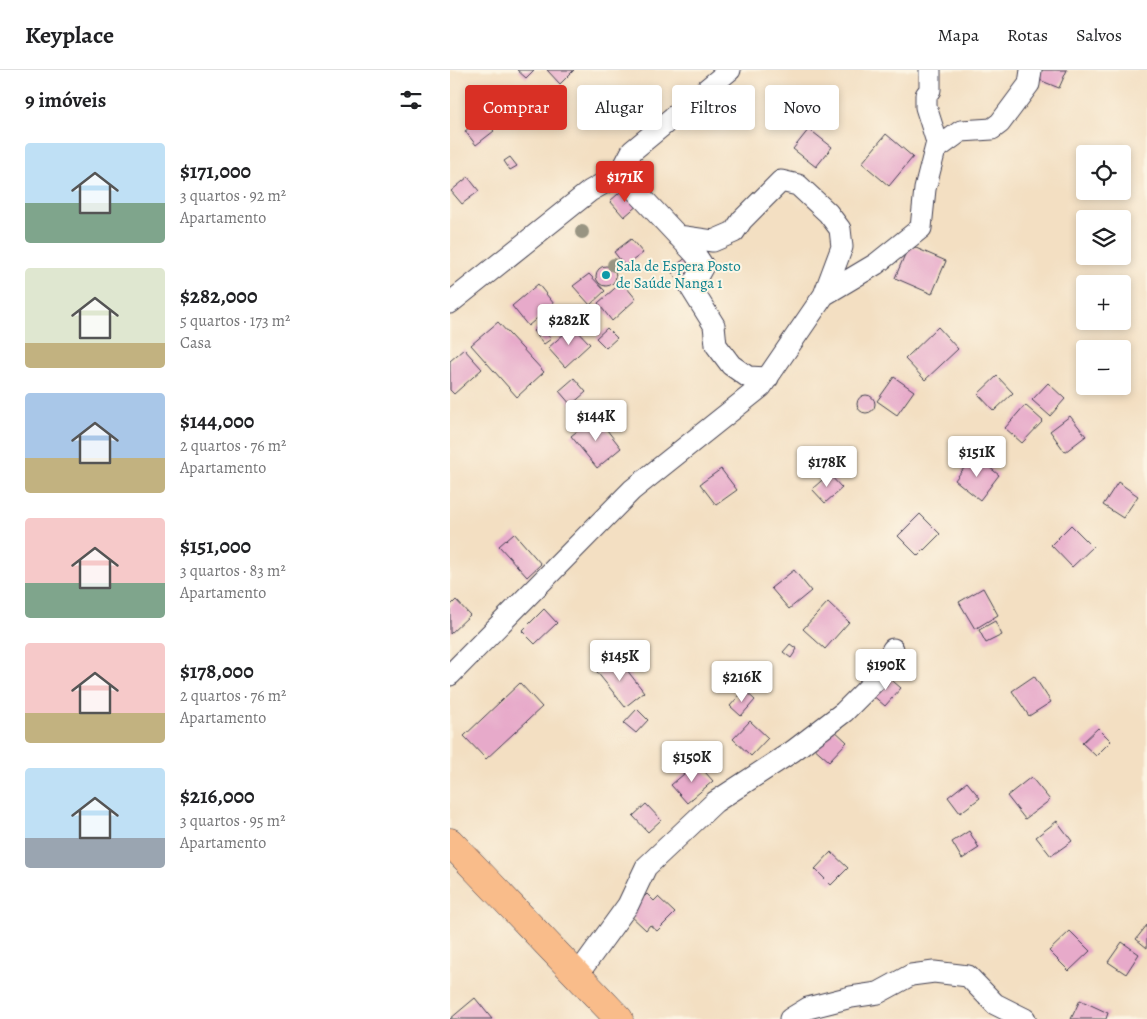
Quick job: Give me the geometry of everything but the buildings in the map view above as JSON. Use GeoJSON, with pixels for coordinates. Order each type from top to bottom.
{"type":"FeatureCollection","features":[{"type":"Feature","properties":{"kind":"main road"},"geometry":{"type":"LineString","coordinates":[[450,842],[619,1019]]}},
{"type":"Feature","properties":{"kind":"street"},"geometry":{"type":"LineString","coordinates":[[450,303],[590,191],[620,174],[632,152],[730,70]]}},
{"type":"Feature","properties":{"kind":"street"},"geometry":{"type":"LineString","coordinates":[[824,295],[876,264],[921,228],[925,189],[937,142],[926,107],[926,95],[930,90],[930,70]]}},
{"type":"Feature","properties":{"kind":"street"},"geometry":{"type":"LineString","coordinates":[[935,150],[961,131],[992,129],[1000,123],[1030,84],[1032,70]]}},
{"type":"Feature","properties":{"kind":"street"},"geometry":{"type":"LineString","coordinates":[[620,174],[678,236],[703,266],[691,288],[714,325],[716,345],[731,365],[748,377],[768,378]]}},
{"type":"Feature","properties":{"kind":"street"},"geometry":{"type":"LineString","coordinates":[[450,675],[632,490],[761,387],[824,295],[842,247],[840,229],[828,212],[798,185],[781,181],[742,220],[734,232],[714,241],[678,236]]}},
{"type":"Feature","properties":{"kind":"street"},"geometry":{"type":"LineString","coordinates":[[578,974],[628,905],[646,867],[715,802],[793,751],[844,712],[877,679],[893,649]]}},
{"type":"Feature","properties":{"kind":"street"},"geometry":{"type":"LineString","coordinates":[[790,1019],[808,1008],[851,996],[878,993],[912,975],[934,972],[968,976],[995,1004],[1025,1019]]}},
{"type":"Feature","properties":{"kind":"place","name":"Sala de Espera Posto de Saúde Nanga 1"},"geometry":{"type":"Point","coordinates":[606,275]}}]}
